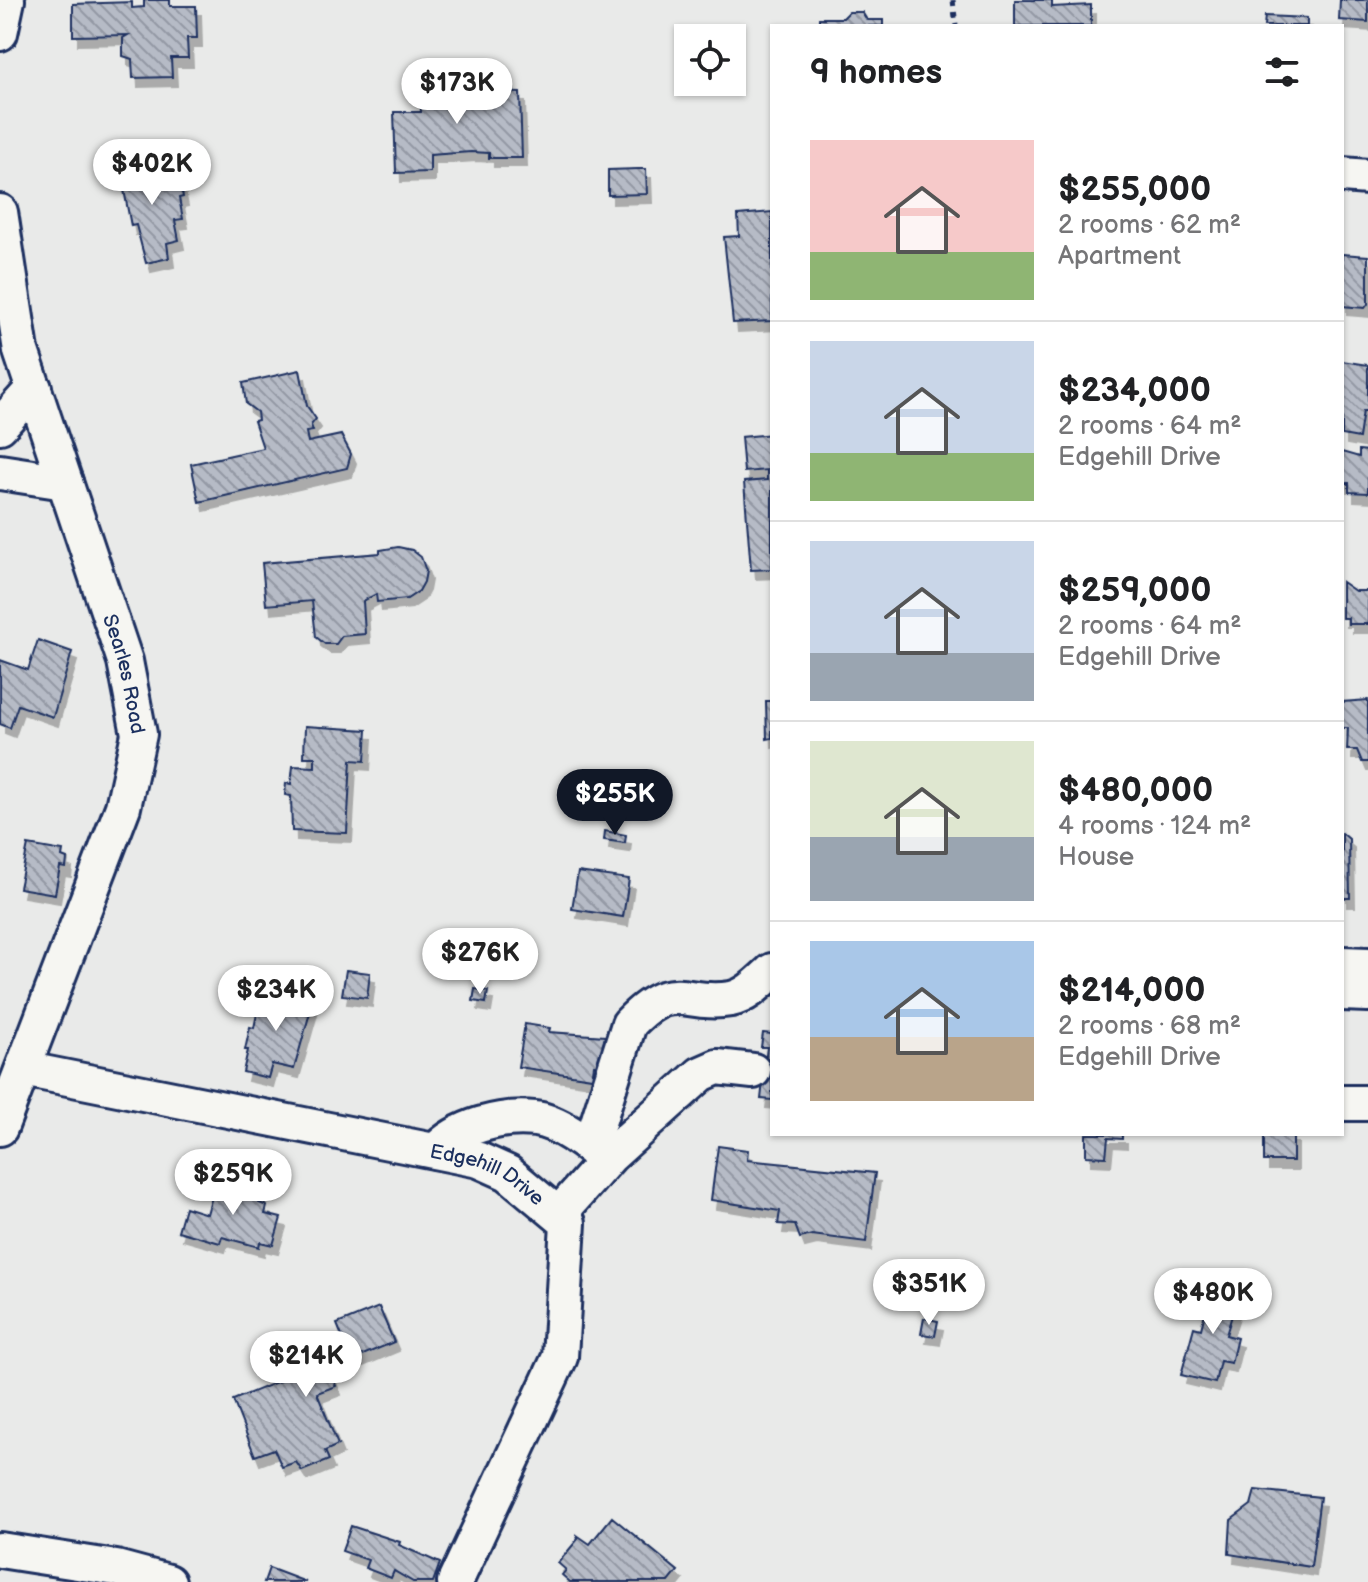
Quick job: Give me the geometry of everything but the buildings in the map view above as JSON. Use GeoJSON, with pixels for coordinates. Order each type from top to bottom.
{"type":"FeatureCollection","features":[{"type":"Feature","properties":{"kind":"street"},"geometry":{"type":"LineString","coordinates":[[0,33],[7,0]]}},
{"type":"Feature","properties":{"kind":"street"},"geometry":{"type":"LineString","coordinates":[[1344,175],[1368,177]]}},
{"type":"Feature","properties":{"kind":"street","name":"Searles Road"},"geometry":{"type":"LineString","coordinates":[[0,212],[21,351],[125,661],[139,734],[123,807],[0,1128]]}},
{"type":"Feature","properties":{"kind":"street"},"geometry":{"type":"LineString","coordinates":[[0,426],[34,388]]}},
{"type":"Feature","properties":{"kind":"street"},"geometry":{"type":"LineString","coordinates":[[0,472],[65,482]]}},
{"type":"Feature","properties":{"kind":"street"},"geometry":{"type":"LineString","coordinates":[[1344,964],[1368,965]]}},
{"type":"Feature","properties":{"kind":"street"},"geometry":{"type":"LineString","coordinates":[[598,1153],[601,1123],[629,1024],[655,1001],[672,997],[733,999],[750,991],[770,973]]}},
{"type":"Feature","properties":{"kind":"street"},"geometry":{"type":"LineString","coordinates":[[1344,993],[1368,994]]}},
{"type":"Feature","properties":{"kind":"street"},"geometry":{"type":"LineString","coordinates":[[559,1214],[598,1153],[701,1074],[717,1067],[753,1071]]}},
{"type":"Feature","properties":{"kind":"street","name":"Edgehill Drive"},"geometry":{"type":"LineString","coordinates":[[23,1069],[479,1160],[508,1173],[568,1223],[560,1357],[455,1582]]}},
{"type":"Feature","properties":{"kind":"street"},"geometry":{"type":"LineString","coordinates":[[1344,1103],[1368,1103]]}},
{"type":"Feature","properties":{"kind":"street"},"geometry":{"type":"LineString","coordinates":[[436,1151],[450,1135],[496,1122],[537,1119],[598,1153]]}},
{"type":"Feature","properties":{"kind":"street"},"geometry":{"type":"LineString","coordinates":[[0,1550],[102,1565],[168,1582]]}},
{"type":"Feature","properties":{"kind":"path"},"geometry":{"type":"LineString","coordinates":[[953,0],[956,24]]}}]}
